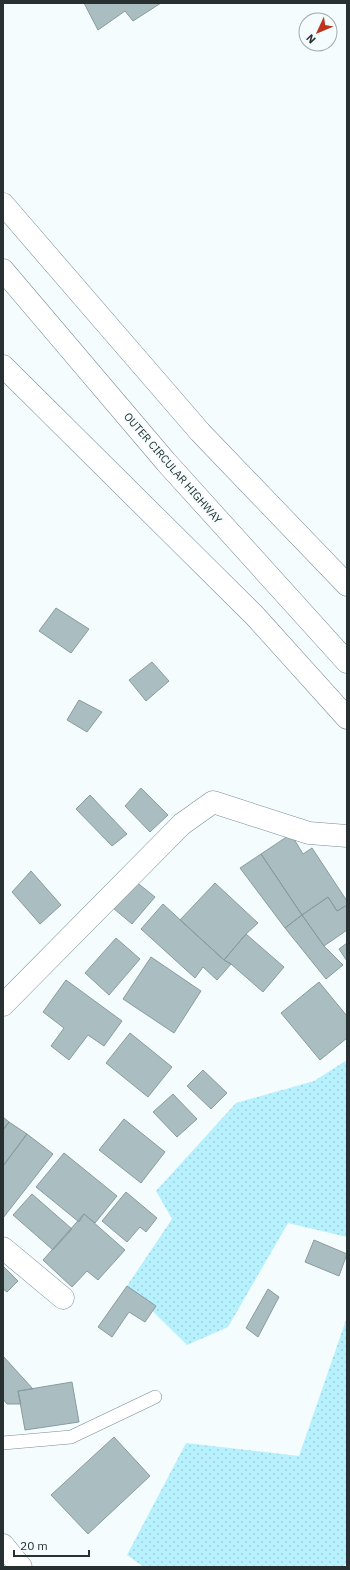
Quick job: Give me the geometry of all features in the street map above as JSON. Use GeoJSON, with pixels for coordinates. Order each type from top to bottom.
{"type":"FeatureCollection","features":[{"type":"Feature","properties":{"kind":"main road"},"geometry":{"type":"LineString","coordinates":[[3,204],[200,432],[347,586]]}},
{"type":"Feature","properties":{"kind":"main road","name":"OUTER CIRCULAR HIGHWAY"},"geometry":{"type":"LineString","coordinates":[[3,270],[166,462],[347,662]]}},
{"type":"Feature","properties":{"kind":"main road"},"geometry":{"type":"LineString","coordinates":[[3,366],[165,525],[255,616],[347,718]]}},
{"type":"Feature","properties":{"kind":"main road"},"geometry":{"type":"LineString","coordinates":[[3,1005],[182,824],[213,802],[309,833],[347,836]]}},
{"type":"Feature","properties":{"kind":"main road"},"geometry":{"type":"LineString","coordinates":[[3,1248],[63,1298]]}},
{"type":"Feature","properties":{"kind":"main road"},"geometry":{"type":"LineString","coordinates":[[3,1545],[21,1567]]}},
{"type":"Feature","properties":{"kind":"lane"},"geometry":{"type":"LineString","coordinates":[[3,1442],[71,1437],[155,1397]]}},
{"type":"Feature","properties":{"kind":"shaded area"},"geometry":{"type":"Polygon","coordinates":[[[347,1060],[347,1237],[288,1223],[228,1327],[187,1345],[127,1286],[172,1219],[156,1191],[236,1103],[314,1081],[347,1060]]]}},
{"type":"Feature","properties":{"kind":"shaded area"},"geometry":{"type":"Polygon","coordinates":[[[347,1317],[347,1563],[342,1567],[144,1567],[127,1555],[186,1443],[299,1456],[347,1317]]]}},
{"type":"Feature","properties":{"kind":"building"},"geometry":{"type":"Polygon","coordinates":[[[84,3],[161,3],[133,21],[125,11],[98,30],[84,3]]]}},
{"type":"Feature","properties":{"kind":"building"},"geometry":{"type":"Polygon","coordinates":[[[56,608],[89,629],[71,653],[39,631],[56,608]]]}},
{"type":"Feature","properties":{"kind":"building"},"geometry":{"type":"Polygon","coordinates":[[[152,662],[169,681],[146,701],[129,680],[152,662]]]}},
{"type":"Feature","properties":{"kind":"building"},"geometry":{"type":"Polygon","coordinates":[[[79,700],[102,712],[87,732],[67,720],[79,700]]]}},
{"type":"Feature","properties":{"kind":"building"},"geometry":{"type":"Polygon","coordinates":[[[141,788],[168,815],[150,832],[125,806],[141,788]]]}},
{"type":"Feature","properties":{"kind":"building"},"geometry":{"type":"Polygon","coordinates":[[[90,795],[127,834],[112,846],[76,809],[90,795]]]}},
{"type":"Feature","properties":{"kind":"building"},"geometry":{"type":"Polygon","coordinates":[[[291,834],[303,854],[312,848],[347,901],[347,905],[337,911],[328,897],[302,915],[261,854],[291,834]]]}},
{"type":"Feature","properties":{"kind":"building"},"geometry":{"type":"Polygon","coordinates":[[[261,854],[302,915],[285,928],[240,868],[261,854]]]}},
{"type":"Feature","properties":{"kind":"building"},"geometry":{"type":"Polygon","coordinates":[[[31,871],[61,905],[40,924],[12,892],[31,871]]]}},
{"type":"Feature","properties":{"kind":"building"},"geometry":{"type":"Polygon","coordinates":[[[135,881],[155,897],[132,924],[113,908],[135,881]]]}},
{"type":"Feature","properties":{"kind":"building"},"geometry":{"type":"Polygon","coordinates":[[[215,883],[258,923],[246,934],[224,960],[180,920],[215,883]]]}},
{"type":"Feature","properties":{"kind":"building"},"geometry":{"type":"Polygon","coordinates":[[[328,897],[337,911],[347,905],[347,930],[324,946],[302,915],[328,897]]]}},
{"type":"Feature","properties":{"kind":"building"},"geometry":{"type":"Polygon","coordinates":[[[163,904],[224,960],[231,964],[217,980],[203,967],[195,978],[141,929],[163,904]]]}},
{"type":"Feature","properties":{"kind":"building"},"geometry":{"type":"Polygon","coordinates":[[[302,915],[324,946],[343,965],[326,979],[285,928],[302,915]]]}},
{"type":"Feature","properties":{"kind":"building"},"geometry":{"type":"Polygon","coordinates":[[[246,934],[284,967],[263,992],[231,964],[224,960],[246,934]]]}},
{"type":"Feature","properties":{"kind":"building"},"geometry":{"type":"Polygon","coordinates":[[[116,938],[140,959],[109,995],[85,973],[116,938]]]}},
{"type":"Feature","properties":{"kind":"building"},"geometry":{"type":"Polygon","coordinates":[[[347,943],[347,961],[339,949],[347,943]]]}},
{"type":"Feature","properties":{"kind":"building"},"geometry":{"type":"Polygon","coordinates":[[[151,957],[201,991],[174,1033],[123,999],[151,957]]]}},
{"type":"Feature","properties":{"kind":"building"},"geometry":{"type":"Polygon","coordinates":[[[66,980],[122,1021],[104,1046],[88,1035],[69,1060],[51,1046],[64,1028],[43,1012],[66,980]]]}},
{"type":"Feature","properties":{"kind":"building"},"geometry":{"type":"Polygon","coordinates":[[[319,982],[347,1016],[347,1038],[320,1060],[281,1013],[319,982]]]}},
{"type":"Feature","properties":{"kind":"building"},"geometry":{"type":"Polygon","coordinates":[[[130,1033],[172,1067],[148,1097],[106,1063],[130,1033]]]}},
{"type":"Feature","properties":{"kind":"building"},"geometry":{"type":"Polygon","coordinates":[[[203,1070],[227,1093],[211,1109],[187,1086],[203,1070]]]}},
{"type":"Feature","properties":{"kind":"building"},"geometry":{"type":"Polygon","coordinates":[[[173,1094],[197,1119],[177,1137],[153,1112],[173,1094]]]}},
{"type":"Feature","properties":{"kind":"building"},"geometry":{"type":"Polygon","coordinates":[[[3,1117],[9,1122],[3,1130],[3,1117]]]}},
{"type":"Feature","properties":{"kind":"building"},"geometry":{"type":"Polygon","coordinates":[[[124,1119],[165,1152],[141,1183],[99,1150],[124,1119]]]}},
{"type":"Feature","properties":{"kind":"building"},"geometry":{"type":"Polygon","coordinates":[[[9,1122],[27,1134],[3,1166],[3,1130],[9,1122]]]}},
{"type":"Feature","properties":{"kind":"building"},"geometry":{"type":"Polygon","coordinates":[[[27,1134],[53,1154],[3,1218],[3,1166],[27,1134]]]}},
{"type":"Feature","properties":{"kind":"building"},"geometry":{"type":"Polygon","coordinates":[[[64,1153],[117,1196],[95,1223],[84,1214],[79,1222],[36,1187],[64,1153]]]}},
{"type":"Feature","properties":{"kind":"building"},"geometry":{"type":"Polygon","coordinates":[[[126,1192],[157,1218],[146,1232],[140,1227],[127,1242],[102,1221],[126,1192]]]}},
{"type":"Feature","properties":{"kind":"building"},"geometry":{"type":"Polygon","coordinates":[[[32,1194],[72,1229],[53,1250],[13,1215],[32,1194]]]}},
{"type":"Feature","properties":{"kind":"building"},"geometry":{"type":"Polygon","coordinates":[[[84,1214],[125,1250],[98,1280],[87,1271],[72,1287],[43,1260],[84,1214]]]}},
{"type":"Feature","properties":{"kind":"building"},"geometry":{"type":"Polygon","coordinates":[[[314,1240],[347,1254],[339,1276],[305,1262],[314,1240]]]}},
{"type":"Feature","properties":{"kind":"building"},"geometry":{"type":"Polygon","coordinates":[[[3,1266],[18,1281],[7,1292],[3,1289],[3,1266]]]}},
{"type":"Feature","properties":{"kind":"building"},"geometry":{"type":"Polygon","coordinates":[[[127,1286],[156,1306],[145,1322],[129,1312],[112,1337],[98,1327],[127,1286]]]}},
{"type":"Feature","properties":{"kind":"building"},"geometry":{"type":"Polygon","coordinates":[[[268,1289],[279,1297],[258,1337],[246,1328],[268,1289]]]}},
{"type":"Feature","properties":{"kind":"building"},"geometry":{"type":"Polygon","coordinates":[[[3,1356],[33,1389],[18,1391],[21,1404],[7,1404],[3,1399],[3,1356]]]}},
{"type":"Feature","properties":{"kind":"building"},"geometry":{"type":"Polygon","coordinates":[[[72,1382],[79,1422],[25,1430],[18,1391],[72,1382]]]}},
{"type":"Feature","properties":{"kind":"building"},"geometry":{"type":"Polygon","coordinates":[[[114,1437],[150,1476],[88,1534],[51,1495],[114,1437]]]}}]}
